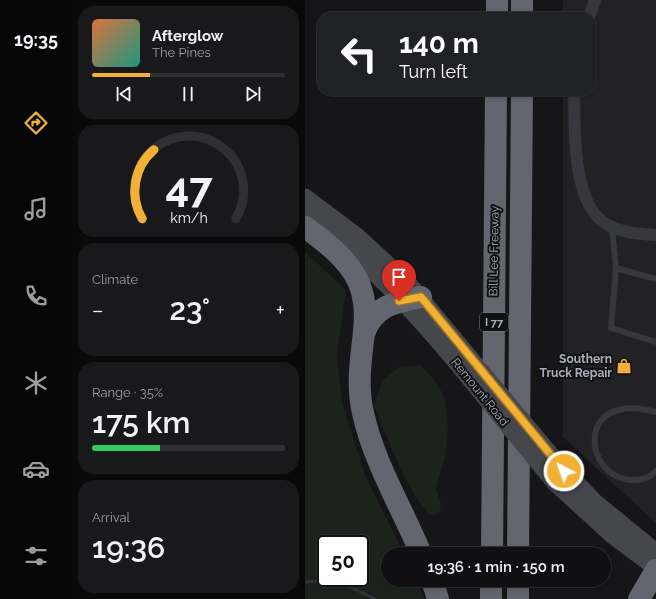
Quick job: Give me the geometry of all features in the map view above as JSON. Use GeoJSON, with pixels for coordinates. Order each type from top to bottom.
{"type":"FeatureCollection","features":[{"type":"Feature","properties":{"kind":"highway"},"geometry":{"type":"LineString","coordinates":[[497,0],[497,12]]}},
{"type":"Feature","properties":{"kind":"highway"},"geometry":{"type":"LineString","coordinates":[[522,0],[522,12]]}},
{"type":"Feature","properties":{"kind":"highway","name":"Bill Lee Freeway"},"geometry":{"type":"LineString","coordinates":[[491,547],[496,96]]}},
{"type":"Feature","properties":{"kind":"highway","name":"I 77"},"geometry":{"type":"LineString","coordinates":[[518,547],[522,96]]}},
{"type":"Feature","properties":{"kind":"highway"},"geometry":{"type":"LineString","coordinates":[[305,227],[335,251],[358,282],[362,292],[364,305],[363,340],[360,361],[361,397],[368,431],[385,475],[418,547]]}},
{"type":"Feature","properties":{"kind":"highway"},"geometry":{"type":"LineString","coordinates":[[363,340],[368,323],[374,315],[383,308],[412,299]]}},
{"type":"Feature","properties":{"kind":"highway"},"geometry":{"type":"LineString","coordinates":[[639,599],[656,569]]}},
{"type":"Feature","properties":{"kind":"highway"},"geometry":{"type":"LineString","coordinates":[[434,587],[438,599]]}},
{"type":"Feature","properties":{"kind":"highway"},"geometry":{"type":"LineString","coordinates":[[491,587],[491,599]]}},
{"type":"Feature","properties":{"kind":"highway"},"geometry":{"type":"LineString","coordinates":[[518,587],[518,599]]}},
{"type":"Feature","properties":{"kind":"highway"},"geometry":{"type":"LineString","coordinates":[[644,599],[656,593]]}},
{"type":"Feature","properties":{"kind":"main road","name":"Remount Road"},"geometry":{"type":"LineString","coordinates":[[305,197],[357,236],[390,266],[461,368],[555,483],[613,536],[656,569]]}},
{"type":"Feature","properties":{"kind":"main road","name":"Remount Road"},"geometry":{"type":"LineString","coordinates":[[305,215],[342,243],[377,274],[412,299],[461,346],[556,461],[595,502],[656,552]]}},
{"type":"Feature","properties":{"kind":"street"},"geometry":{"type":"LineString","coordinates":[[591,12],[595,0]]}},
{"type":"Feature","properties":{"kind":"street"},"geometry":{"type":"LineString","coordinates":[[575,96],[579,174],[585,199],[590,209],[598,218],[612,227],[656,235]]}},
{"type":"Feature","properties":{"kind":"lane"},"geometry":{"type":"LineString","coordinates":[[612,227],[616,268],[611,328],[656,342]]}},
{"type":"Feature","properties":{"kind":"lane"},"geometry":{"type":"LineString","coordinates":[[616,268],[656,279]]}},
{"type":"Feature","properties":{"kind":"lane"},"geometry":{"type":"LineString","coordinates":[[656,412],[623,408],[610,412],[601,420],[594,433],[594,446],[601,461],[612,473],[628,480],[641,480],[656,472]]}},
{"type":"Feature","properties":{"kind":"shaded area"},"geometry":{"type":"Polygon","coordinates":[[[563,0],[656,0],[656,523],[563,437],[563,96],[596,96],[596,12],[563,12],[563,0]]]}},
{"type":"Feature","properties":{"kind":"shaded area"},"geometry":{"type":"Polygon","coordinates":[[[305,252],[346,290],[337,354],[342,403],[366,478],[400,547],[381,547],[381,587],[419,587],[425,599],[305,599],[305,252]]]}},
{"type":"Feature","properties":{"kind":"shaded area"},"geometry":{"type":"Polygon","coordinates":[[[420,365],[434,379],[444,396],[448,425],[446,452],[436,489],[441,504],[439,514],[430,515],[421,504],[405,478],[374,406],[383,380],[399,367],[420,365]]]}},
{"type":"Feature","properties":{"kind":"waterway"},"geometry":{"type":"LineString","coordinates":[[305,582],[331,580],[340,582],[375,599]]}},
{"type":"Feature","properties":{"kind":"place","name":"Southern Truck Repair"},"geometry":{"type":"Point","coordinates":[624,366]}},
{"type":"Feature","properties":{"kind":"route"},"geometry":{"type":"LineString","coordinates":[[399,301],[421,297],[517,416],[564,471]]}}]}
